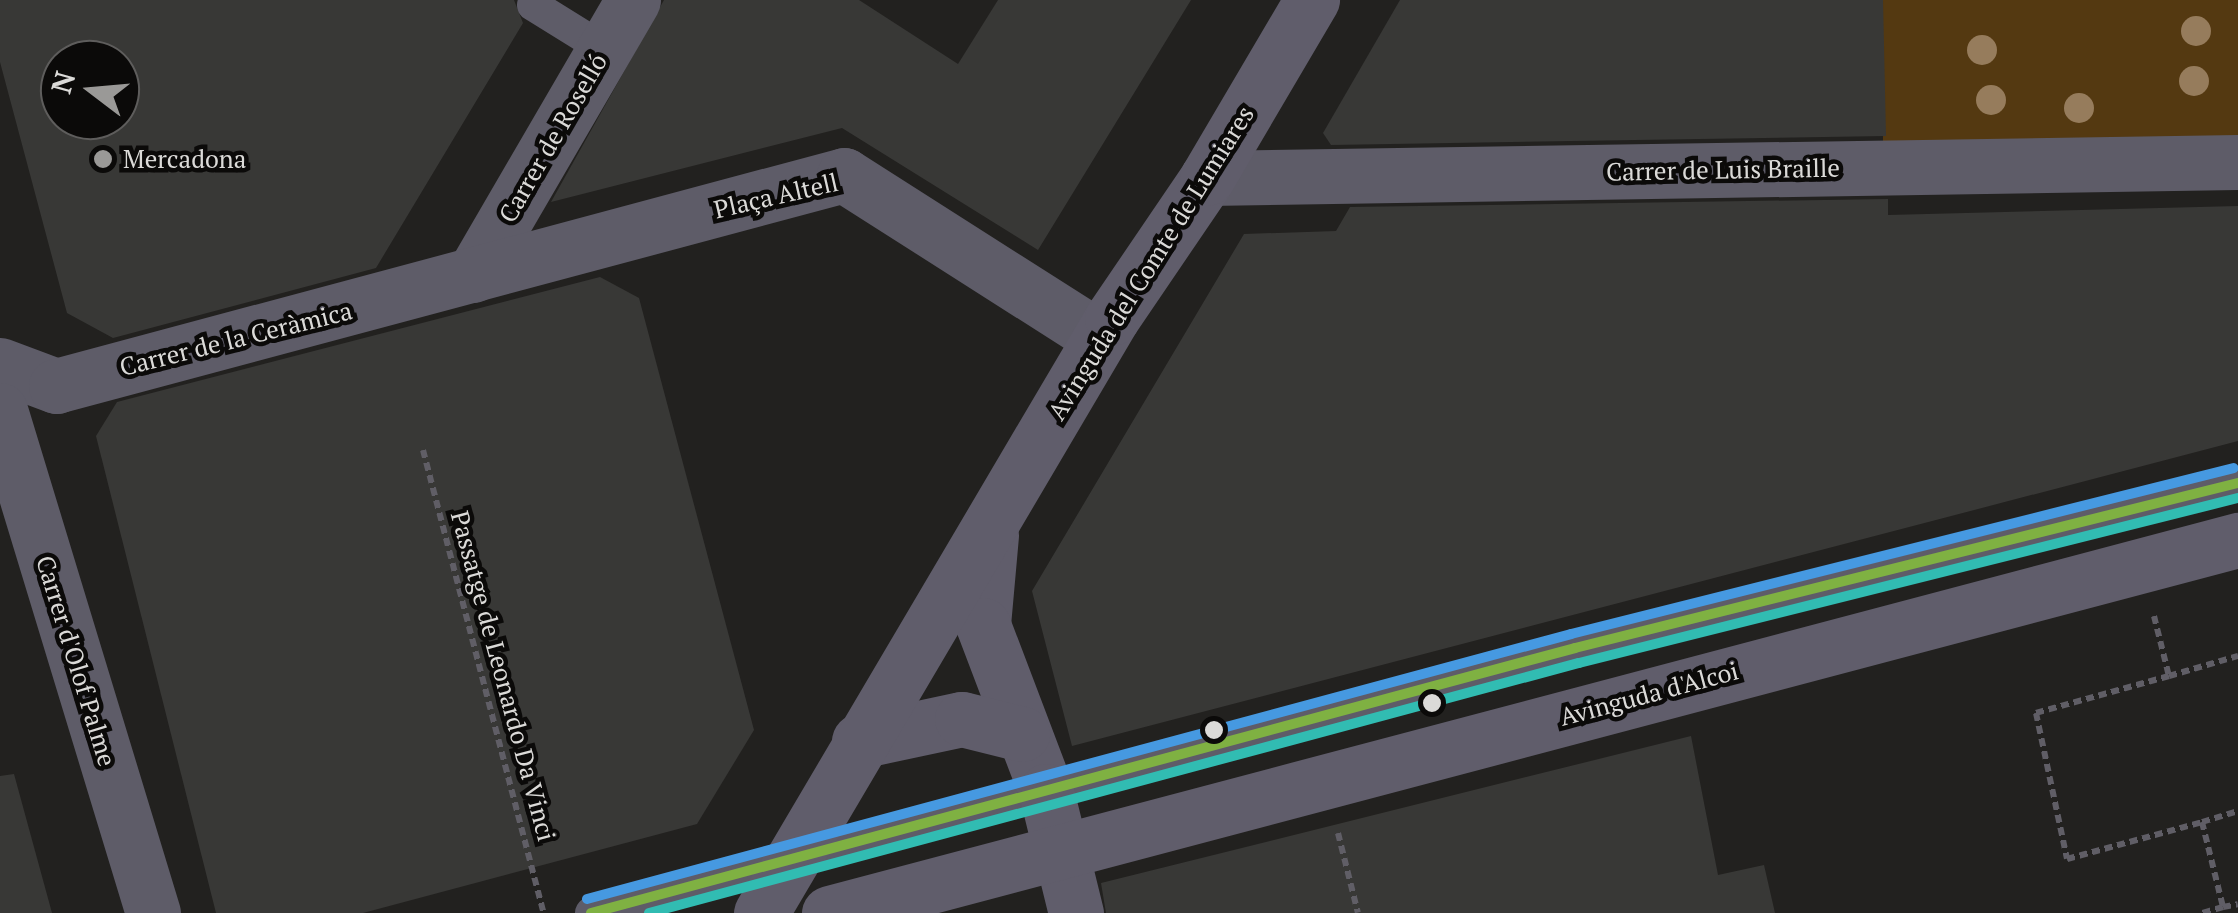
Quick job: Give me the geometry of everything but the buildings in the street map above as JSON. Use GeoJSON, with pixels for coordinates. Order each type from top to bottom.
{"type":"FeatureCollection","features":[{"type":"Feature","properties":{"kind":"street","name":"Carrer de Roselló"},"geometry":{"type":"LineString","coordinates":[[473,275],[633,0]]}},
{"type":"Feature","properties":{"kind":"street","name":"Avinguda del Comte de Lumiares"},"geometry":{"type":"LineString","coordinates":[[762,913],[859,742],[992,527],[1100,338],[1207,178],[1312,0]]}},
{"type":"Feature","properties":{"kind":"street","name":"Carrer de Luis Braille"},"geometry":{"type":"LineString","coordinates":[[1207,178],[2238,162]]}},
{"type":"Feature","properties":{"kind":"street","name":"Plaça Altell"},"geometry":{"type":"LineString","coordinates":[[473,275],[844,175],[1100,338]]}},
{"type":"Feature","properties":{"kind":"street","name":"Carrer de la Ceràmica"},"geometry":{"type":"LineString","coordinates":[[0,365],[56,386],[473,275]]}},
{"type":"Feature","properties":{"kind":"street","name":"Carrer d'Olof Palme"},"geometry":{"type":"LineString","coordinates":[[0,410],[153,913]]}},
{"type":"Feature","properties":{"kind":"street","name":"Avinguda del Comte de Lumiares"},"geometry":{"type":"LineString","coordinates":[[992,527],[983,625],[1046,791],[1076,913]]}},
{"type":"Feature","properties":{"kind":"street","name":"Avinguda d'Alcoi"},"geometry":{"type":"LineString","coordinates":[[829,913],[1060,848],[2238,540]]}},
{"type":"Feature","properties":{"kind":"street"},"geometry":{"type":"LineString","coordinates":[[859,742],[962,720],[1022,734]]}},
{"type":"Feature","properties":{"kind":"lane"},"geometry":{"type":"LineString","coordinates":[[533,5],[604,49]]}},
{"type":"Feature","properties":{"kind":"lane"},"geometry":{"type":"LineString","coordinates":[[590,913],[1575,648],[2238,483]]}},
{"type":"Feature","properties":{"kind":"path","name":"Passatge de Leonardo Da Vinci"},"geometry":{"type":"LineString","coordinates":[[423,450],[544,913]]}},
{"type":"Feature","properties":{"kind":"path"},"geometry":{"type":"LineString","coordinates":[[2150,600],[2170,676]]}},
{"type":"Feature","properties":{"kind":"path"},"geometry":{"type":"LineString","coordinates":[[2238,656],[2036,713],[2067,859],[2238,810]]}},
{"type":"Feature","properties":{"kind":"path"},"geometry":{"type":"LineString","coordinates":[[1333,812],[1358,913]]}},
{"type":"Feature","properties":{"kind":"path"},"geometry":{"type":"LineString","coordinates":[[2202,822],[2223,907]]}},
{"type":"Feature","properties":{"kind":"path"},"geometry":{"type":"LineString","coordinates":[[2202,913],[2238,904]]}},
{"type":"Feature","properties":{"kind":"shaded area"},"geometry":{"type":"Polygon","coordinates":[[[1883,0],[2238,0],[2238,147],[1883,147],[1883,0]]]}},
{"type":"Feature","properties":{"kind":"transit line"},"geometry":{"type":"LineString","coordinates":[[587,899],[1571,634],[2234,468]]}},
{"type":"Feature","properties":{"kind":"transit line"},"geometry":{"type":"LineString","coordinates":[[591,913],[1575,648],[2238,483]]}},
{"type":"Feature","properties":{"kind":"transit line"},"geometry":{"type":"LineString","coordinates":[[649,913],[1579,663],[2238,498]]}},
{"type":"Feature","properties":{"kind":"place","name":"Mercadona"},"geometry":{"type":"Point","coordinates":[103,159]}}]}
